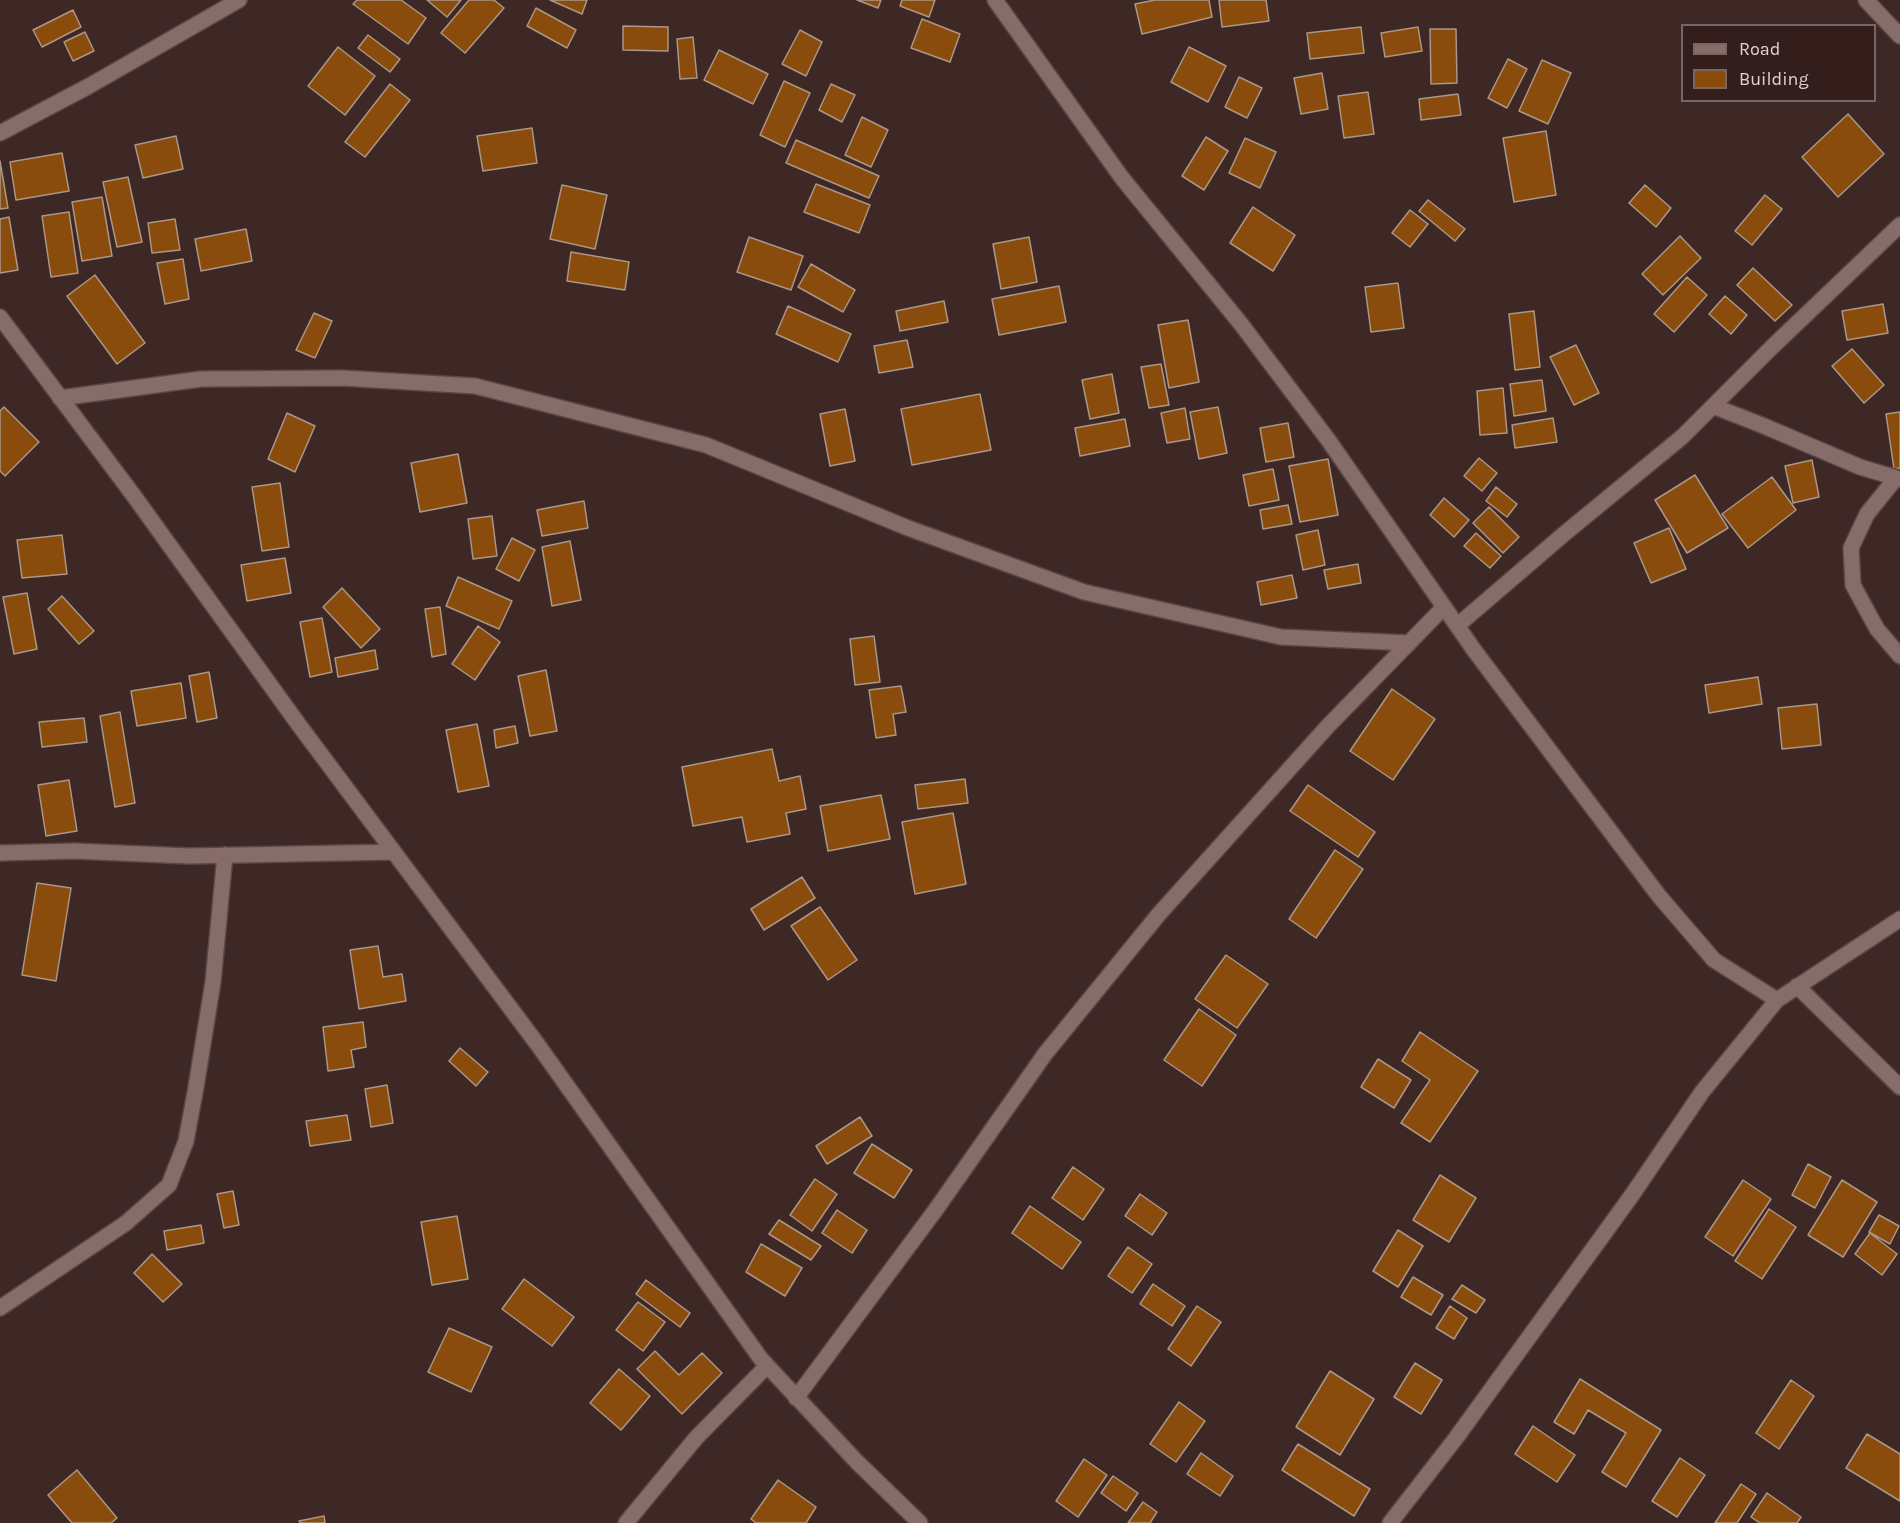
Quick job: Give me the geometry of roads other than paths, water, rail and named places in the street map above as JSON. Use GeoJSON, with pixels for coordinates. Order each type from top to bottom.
{"type":"FeatureCollection","features":[{"type":"Feature","properties":{"kind":"street"},"geometry":{"type":"LineString","coordinates":[[0,133],[89,86],[239,0]]}},
{"type":"Feature","properties":{"kind":"street"},"geometry":{"type":"LineString","coordinates":[[995,0],[1122,178],[1240,324],[1329,441],[1444,607],[1590,806],[1673,912],[1714,960],[1777,1000]]}},
{"type":"Feature","properties":{"kind":"street"},"geometry":{"type":"LineString","coordinates":[[1866,0],[1900,36]]}},
{"type":"Feature","properties":{"kind":"street"},"geometry":{"type":"LineString","coordinates":[[1458,625],[1682,437],[1900,225]]}},
{"type":"Feature","properties":{"kind":"street"},"geometry":{"type":"LineString","coordinates":[[0,317],[538,1045],[767,1366],[858,1462],[920,1523]]}},
{"type":"Feature","properties":{"kind":"street"},"geometry":{"type":"LineString","coordinates":[[60,398],[201,379],[342,378],[475,386],[706,446],[908,528],[1084,592],[1281,637],[1409,643]]}},
{"type":"Feature","properties":{"kind":"street"},"geometry":{"type":"LineString","coordinates":[[1713,406],[1860,467],[1898,478],[1867,514],[1851,548],[1853,585],[1877,629],[1900,656]]}},
{"type":"Feature","properties":{"kind":"street"},"geometry":{"type":"LineString","coordinates":[[796,1398],[937,1208],[1045,1054],[1159,914],[1328,726],[1444,607]]}},
{"type":"Feature","properties":{"kind":"street"},"geometry":{"type":"LineString","coordinates":[[0,853],[74,851],[189,856],[394,852]]}},
{"type":"Feature","properties":{"kind":"street"},"geometry":{"type":"LineString","coordinates":[[0,1308],[126,1223],[169,1185],[186,1141],[196,1087],[213,982],[225,855]]}},
{"type":"Feature","properties":{"kind":"street"},"geometry":{"type":"LineString","coordinates":[[1390,1523],[1477,1409],[1632,1195],[1702,1092],[1777,1000],[1900,919]]}},
{"type":"Feature","properties":{"kind":"street"},"geometry":{"type":"LineString","coordinates":[[1797,986],[1900,1087]]}},
{"type":"Feature","properties":{"kind":"street"},"geometry":{"type":"LineString","coordinates":[[626,1523],[696,1438],[767,1366]]}}]}
